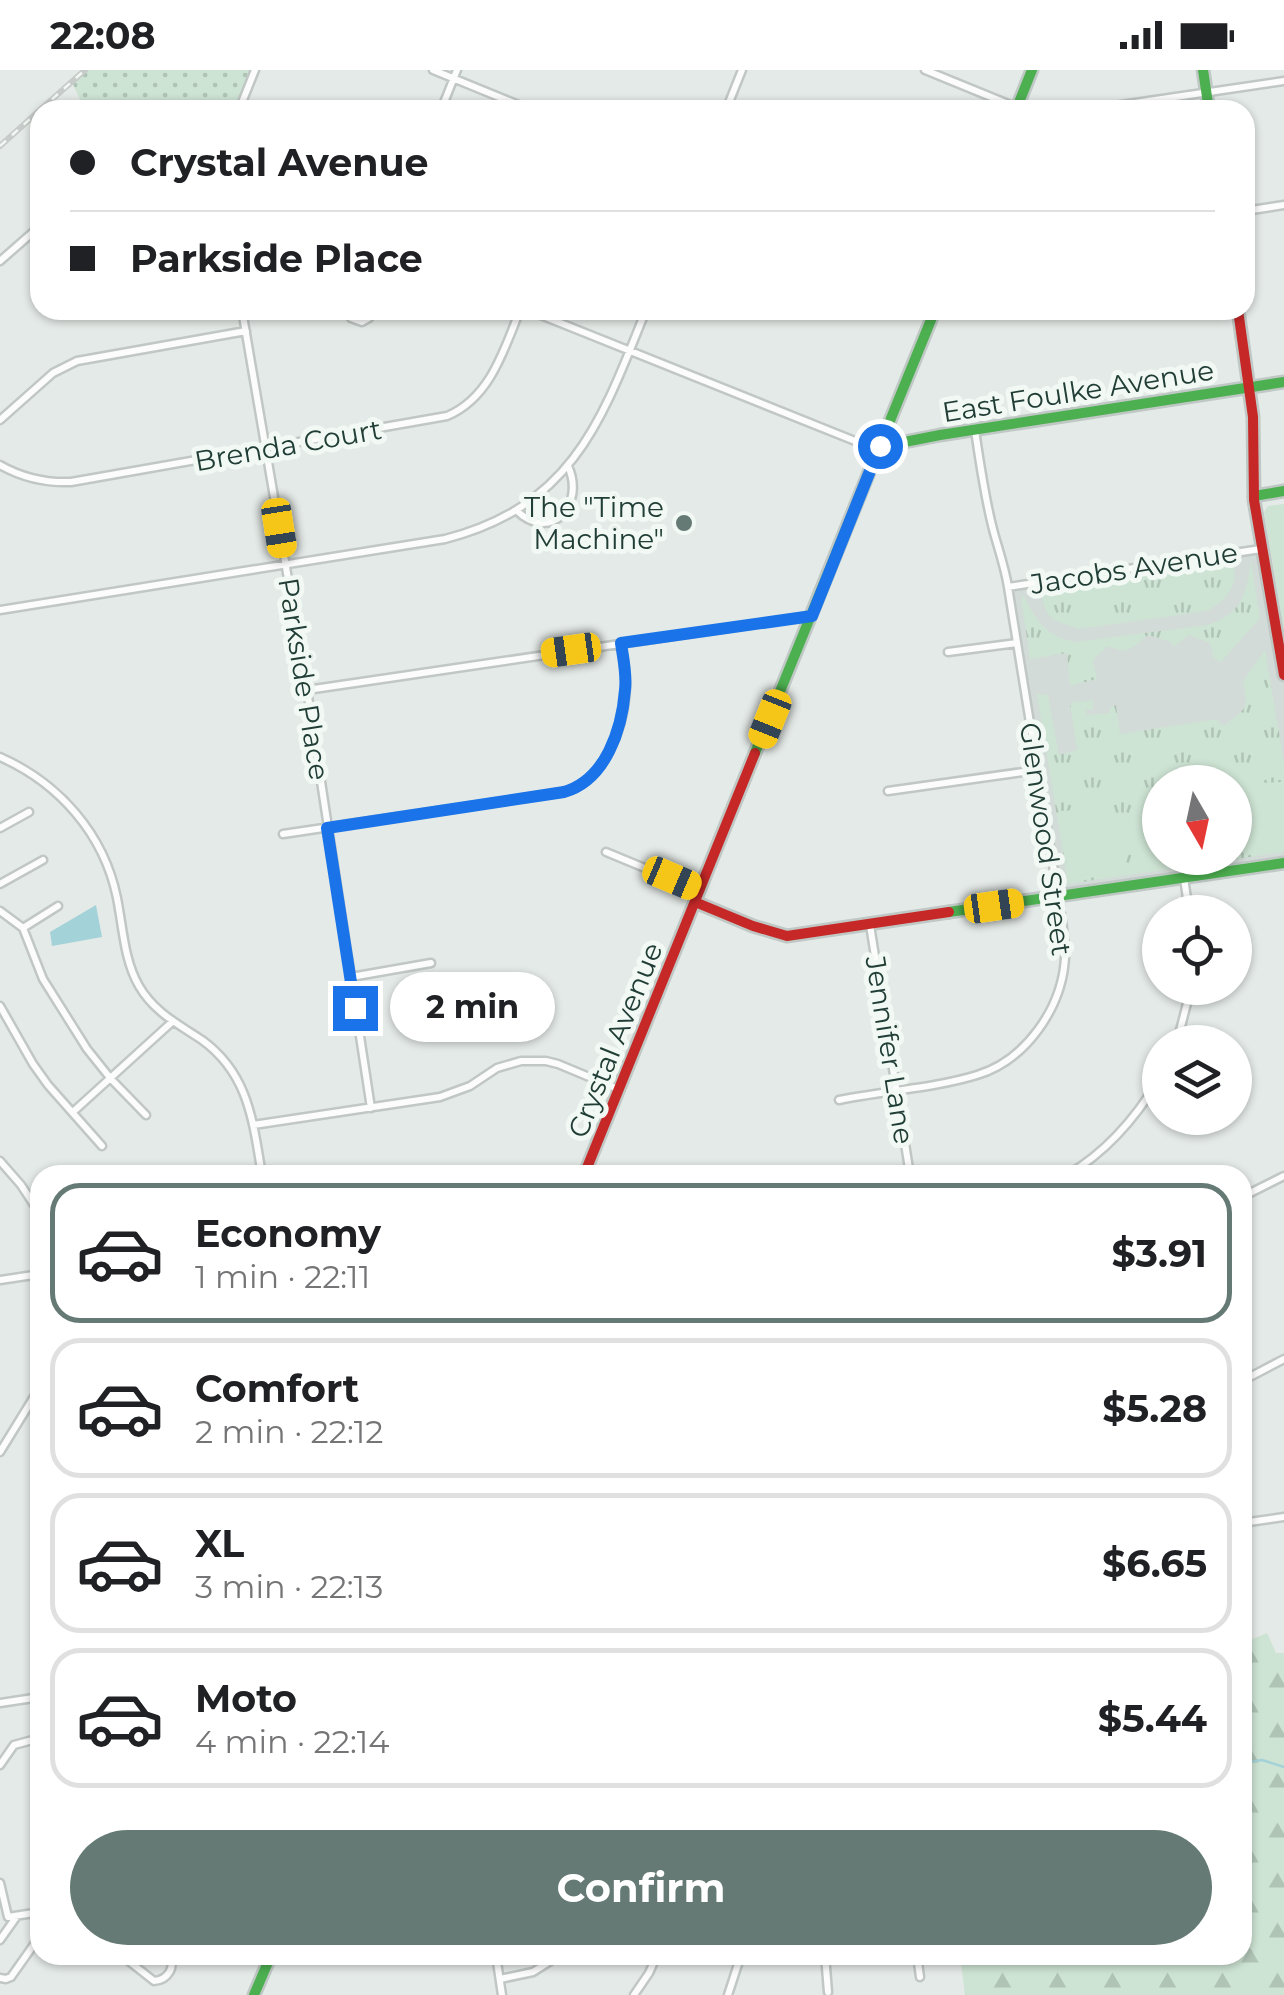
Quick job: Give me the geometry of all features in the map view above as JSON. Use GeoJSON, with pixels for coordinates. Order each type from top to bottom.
{"type":"FeatureCollection","features":[{"type":"Feature","properties":{"kind":"street"},"geometry":{"type":"LineString","coordinates":[[244,100],[255,70]]}},
{"type":"Feature","properties":{"kind":"street"},"geometry":{"type":"LineString","coordinates":[[433,70],[505,100]]}},
{"type":"Feature","properties":{"kind":"street"},"geometry":{"type":"LineString","coordinates":[[445,100],[457,70]]}},
{"type":"Feature","properties":{"kind":"street"},"geometry":{"type":"LineString","coordinates":[[730,100],[742,70]]}},
{"type":"Feature","properties":{"kind":"street"},"geometry":{"type":"LineString","coordinates":[[926,70],[998,100]]}},
{"type":"Feature","properties":{"kind":"street"},"geometry":{"type":"LineString","coordinates":[[1022,100],[1032,70]]}},
{"type":"Feature","properties":{"kind":"street"},"geometry":{"type":"LineString","coordinates":[[1203,70],[1207,100]]}},
{"type":"Feature","properties":{"kind":"street"},"geometry":{"type":"LineString","coordinates":[[1157,100],[1284,81]]}},
{"type":"Feature","properties":{"kind":"street"},"geometry":{"type":"LineString","coordinates":[[1255,210],[1284,205]]}},
{"type":"Feature","properties":{"kind":"street"},"geometry":{"type":"LineString","coordinates":[[0,261],[30,235]]}},
{"type":"Feature","properties":{"kind":"street","name":"Parkside Place"},"geometry":{"type":"LineString","coordinates":[[244,320],[371,1108]]}},
{"type":"Feature","properties":{"kind":"street","name":"Brenda Court"},"geometry":{"type":"LineString","coordinates":[[0,465],[41,481],[72,482],[438,419],[472,402],[489,380],[516,320]]}},
{"type":"Feature","properties":{"kind":"street"},"geometry":{"type":"LineString","coordinates":[[553,320],[860,444],[880,446]]}},
{"type":"Feature","properties":{"kind":"street"},"geometry":{"type":"LineString","coordinates":[[0,610],[470,532],[516,510],[542,491],[583,448],[600,421],[642,320]]}},
{"type":"Feature","properties":{"kind":"street","name":"Crystal Avenue"},"geometry":{"type":"LineString","coordinates":[[588,1165],[931,320]]}},
{"type":"Feature","properties":{"kind":"street"},"geometry":{"type":"LineString","coordinates":[[1240,320],[1254,436],[1254,496],[1284,675]]}},
{"type":"Feature","properties":{"kind":"street"},"geometry":{"type":"LineString","coordinates":[[0,420],[53,373],[77,361],[246,331]]}},
{"type":"Feature","properties":{"kind":"street","name":"East Foulke Avenue"},"geometry":{"type":"LineString","coordinates":[[880,446],[1284,382]]}},
{"type":"Feature","properties":{"kind":"street","name":"Glenwood Street"},"geometry":{"type":"LineString","coordinates":[[839,1100],[987,1072],[1034,1036],[1054,1004],[1064,969],[1065,944],[1017,642],[976,430]]}},
{"type":"Feature","properties":{"kind":"street"},"geometry":{"type":"LineString","coordinates":[[516,510],[536,523],[561,516],[574,491],[568,466]]}},
{"type":"Feature","properties":{"kind":"street"},"geometry":{"type":"LineString","coordinates":[[1254,496],[1284,491]]}},
{"type":"Feature","properties":{"kind":"street","name":"Jacobs Avenue"},"geometry":{"type":"LineString","coordinates":[[1008,588],[1261,549]]}},
{"type":"Feature","properties":{"kind":"street"},"geometry":{"type":"LineString","coordinates":[[306,690],[812,616]]}},
{"type":"Feature","properties":{"kind":"street"},"geometry":{"type":"LineString","coordinates":[[948,652],[1017,642]]}},
{"type":"Feature","properties":{"kind":"street"},"geometry":{"type":"LineString","coordinates":[[283,834],[564,792],[588,780],[612,745],[625,690],[621,643]]}},
{"type":"Feature","properties":{"kind":"street"},"geometry":{"type":"LineString","coordinates":[[0,757],[49,786],[87,827],[114,883],[133,975],[148,1000],[172,1022],[217,1052],[238,1079],[253,1125],[260,1165]]}},
{"type":"Feature","properties":{"kind":"street"},"geometry":{"type":"LineString","coordinates":[[888,790],[1037,770]]}},
{"type":"Feature","properties":{"kind":"street"},"geometry":{"type":"LineString","coordinates":[[0,828],[29,812]]}},
{"type":"Feature","properties":{"kind":"street"},"geometry":{"type":"LineString","coordinates":[[606,852],[700,890]]}},
{"type":"Feature","properties":{"kind":"street"},"geometry":{"type":"LineString","coordinates":[[0,884],[44,860]]}},
{"type":"Feature","properties":{"kind":"street"},"geometry":{"type":"LineString","coordinates":[[695,902],[782,935],[810,934],[1284,862]]}},
{"type":"Feature","properties":{"kind":"street"},"geometry":{"type":"LineString","coordinates":[[1184,878],[1187,895]]}},
{"type":"Feature","properties":{"kind":"street"},"geometry":{"type":"LineString","coordinates":[[23,928],[58,906]]}},
{"type":"Feature","properties":{"kind":"street"},"geometry":{"type":"LineString","coordinates":[[0,911],[23,928],[43,979],[78,1036],[110,1079],[146,1115]]}},
{"type":"Feature","properties":{"kind":"street","name":"Jennifer Lane"},"geometry":{"type":"LineString","coordinates":[[870,924],[908,1165]]}},
{"type":"Feature","properties":{"kind":"street"},"geometry":{"type":"LineString","coordinates":[[350,977],[431,964]]}},
{"type":"Feature","properties":{"kind":"street"},"geometry":{"type":"LineString","coordinates":[[0,1006],[48,1085],[102,1146]]}},
{"type":"Feature","properties":{"kind":"street"},"geometry":{"type":"LineString","coordinates":[[74,1112],[172,1022]]}},
{"type":"Feature","properties":{"kind":"street"},"geometry":{"type":"LineString","coordinates":[[253,1125],[440,1097],[470,1086],[509,1064],[534,1060],[558,1064],[619,1089]]}},
{"type":"Feature","properties":{"kind":"street"},"geometry":{"type":"LineString","coordinates":[[1081,1165],[1102,1150],[1142,1104]]}},
{"type":"Feature","properties":{"kind":"street"},"geometry":{"type":"LineString","coordinates":[[0,1161],[30,1199]]}},
{"type":"Feature","properties":{"kind":"street"},"geometry":{"type":"LineString","coordinates":[[1252,1192],[1284,1176]]}},
{"type":"Feature","properties":{"kind":"street"},"geometry":{"type":"LineString","coordinates":[[0,1280],[30,1276]]}},
{"type":"Feature","properties":{"kind":"street"},"geometry":{"type":"LineString","coordinates":[[1252,1376],[1284,1358]]}},
{"type":"Feature","properties":{"kind":"street"},"geometry":{"type":"LineString","coordinates":[[0,1452],[30,1403]]}},
{"type":"Feature","properties":{"kind":"street"},"geometry":{"type":"LineString","coordinates":[[1252,1522],[1284,1517]]}},
{"type":"Feature","properties":{"kind":"street"},"geometry":{"type":"LineString","coordinates":[[0,1703],[30,1698]]}},
{"type":"Feature","properties":{"kind":"street"},"geometry":{"type":"LineString","coordinates":[[0,1765],[14,1745],[30,1741]]}},
{"type":"Feature","properties":{"kind":"street"},"geometry":{"type":"LineString","coordinates":[[0,1883],[12,1917],[0,1940]]}},
{"type":"Feature","properties":{"kind":"street"},"geometry":{"type":"LineString","coordinates":[[12,1917],[30,1914]]}},
{"type":"Feature","properties":{"kind":"street"},"geometry":{"type":"LineString","coordinates":[[0,1978],[11,1977],[30,1950]]}},
{"type":"Feature","properties":{"kind":"street"},"geometry":{"type":"LineString","coordinates":[[134,1965],[154,1981],[165,1978],[172,1965]]}},
{"type":"Feature","properties":{"kind":"street"},"geometry":{"type":"LineString","coordinates":[[254,1995],[266,1965]]}},
{"type":"Feature","properties":{"kind":"street"},"geometry":{"type":"LineString","coordinates":[[498,1965],[502,1995]]}},
{"type":"Feature","properties":{"kind":"street"},"geometry":{"type":"LineString","coordinates":[[500,1980],[533,1972],[544,1965]]}},
{"type":"Feature","properties":{"kind":"street"},"geometry":{"type":"LineString","coordinates":[[634,1995],[653,1965]]}},
{"type":"Feature","properties":{"kind":"street"},"geometry":{"type":"LineString","coordinates":[[728,1995],[738,1965]]}},
{"type":"Feature","properties":{"kind":"street"},"geometry":{"type":"LineString","coordinates":[[826,1965],[828,1992]]}},
{"type":"Feature","properties":{"kind":"street"},"geometry":{"type":"LineString","coordinates":[[918,1965],[920,1977]]}},
{"type":"Feature","properties":{"kind":"shaded area"},"geometry":{"type":"Polygon","coordinates":[[[1261,549],[1284,675],[1284,863],[1252,868],[1252,765],[1142,765],[1142,875],[1202,875],[1058,896],[1008,588],[1261,549]]]}},
{"type":"Feature","properties":{"kind":"green space"},"geometry":{"type":"Polygon","coordinates":[[[85,70],[256,70],[244,100],[80,100],[72,82],[85,70]]]}},
{"type":"Feature","properties":{"kind":"green space"},"geometry":{"type":"Polygon","coordinates":[[[1284,504],[1284,629],[1264,512],[1268,506],[1284,504]]]}},
{"type":"Feature","properties":{"kind":"green space"},"geometry":{"type":"Polygon","coordinates":[[[1232,561],[1235,577],[1230,591],[1206,611],[1079,629],[1048,614],[1041,592],[1232,561]]]}},
{"type":"Feature","properties":{"kind":"green space"},"geometry":{"type":"Polygon","coordinates":[[[1251,561],[1260,618],[1221,662],[1213,658],[1210,643],[1189,635],[1173,647],[1171,642],[1148,635],[1130,649],[1108,646],[1093,660],[1097,679],[1070,686],[1067,653],[1030,659],[1021,597],[1050,631],[1075,642],[1207,625],[1228,615],[1240,602],[1251,561]]]}},
{"type":"Feature","properties":{"kind":"green space"},"geometry":{"type":"Polygon","coordinates":[[[1265,650],[1284,762],[1284,852],[1252,857],[1252,765],[1142,765],[1142,873],[1068,884],[1037,694],[1048,695],[1059,755],[1077,750],[1070,703],[1093,700],[1093,709],[1086,710],[1087,715],[1110,713],[1110,707],[1116,705],[1120,734],[1217,719],[1225,725],[1244,707],[1243,681],[1265,650]]]}},
{"type":"Feature","properties":{"kind":"green space"},"geometry":{"type":"Polygon","coordinates":[[[1284,782],[1284,845],[1252,850],[1255,783],[1284,782]]]}},
{"type":"Feature","properties":{"kind":"green space"},"geometry":{"type":"Polygon","coordinates":[[[1081,810],[1113,821],[1128,845],[1124,870],[1074,876],[1068,872],[1060,811],[1081,810]]]}},
{"type":"Feature","properties":{"kind":"green space"},"geometry":{"type":"Polygon","coordinates":[[[1267,1633],[1276,1653],[1284,1653],[1284,1995],[965,1995],[961,1965],[1252,1965],[1252,1639],[1267,1633]]]}},
{"type":"Feature","properties":{"kind":"water"},"geometry":{"type":"Polygon","coordinates":[[[96,905],[102,937],[52,946],[50,932],[96,905]]]}},
{"type":"Feature","properties":{"kind":"waterway"},"geometry":{"type":"LineString","coordinates":[[1252,1762],[1262,1760],[1284,1767]]}},
{"type":"Feature","properties":{"kind":"railway"},"geometry":{"type":"LineString","coordinates":[[51,100],[85,70]]}},
{"type":"Feature","properties":{"kind":"railway"},"geometry":{"type":"LineString","coordinates":[[0,146],[30,119]]}},
{"type":"Feature","properties":{"kind":"traffic: fast"},"geometry":{"type":"LineString","coordinates":[[1020,100],[1032,70]]}},
{"type":"Feature","properties":{"kind":"traffic: fast"},"geometry":{"type":"LineString","coordinates":[[1203,70],[1208,100]]}},
{"type":"Feature","properties":{"kind":"traffic: fast"},"geometry":{"type":"LineString","coordinates":[[755,753],[931,320]]}},
{"type":"Feature","properties":{"kind":"traffic: fast"},"geometry":{"type":"LineString","coordinates":[[879,447],[1284,382]]}},
{"type":"Feature","properties":{"kind":"traffic: fast"},"geometry":{"type":"LineString","coordinates":[[1254,496],[1284,491]]}},
{"type":"Feature","properties":{"kind":"traffic: fast"},"geometry":{"type":"LineString","coordinates":[[949,912],[1284,863]]}},
{"type":"Feature","properties":{"kind":"traffic: fast"},"geometry":{"type":"LineString","coordinates":[[254,1995],[267,1965]]}},
{"type":"Feature","properties":{"kind":"traffic: jam"},"geometry":{"type":"LineString","coordinates":[[1239,320],[1253,417],[1254,500],[1284,675]]}},
{"type":"Feature","properties":{"kind":"traffic: jam"},"geometry":{"type":"LineString","coordinates":[[588,1165],[755,753]]}},
{"type":"Feature","properties":{"kind":"traffic: jam"},"geometry":{"type":"LineString","coordinates":[[695,902],[787,936],[949,912]]}},
{"type":"Feature","properties":{"kind":"place","name":"The \"Time Machine\""},"geometry":{"type":"Point","coordinates":[684,523]}},
{"type":"Feature","properties":{"kind":"route"},"geometry":{"type":"LineString","coordinates":[[355,1008],[327,828],[578,787],[596,772],[616,733],[626,681],[621,643],[812,616],[880,446]]}}]}
